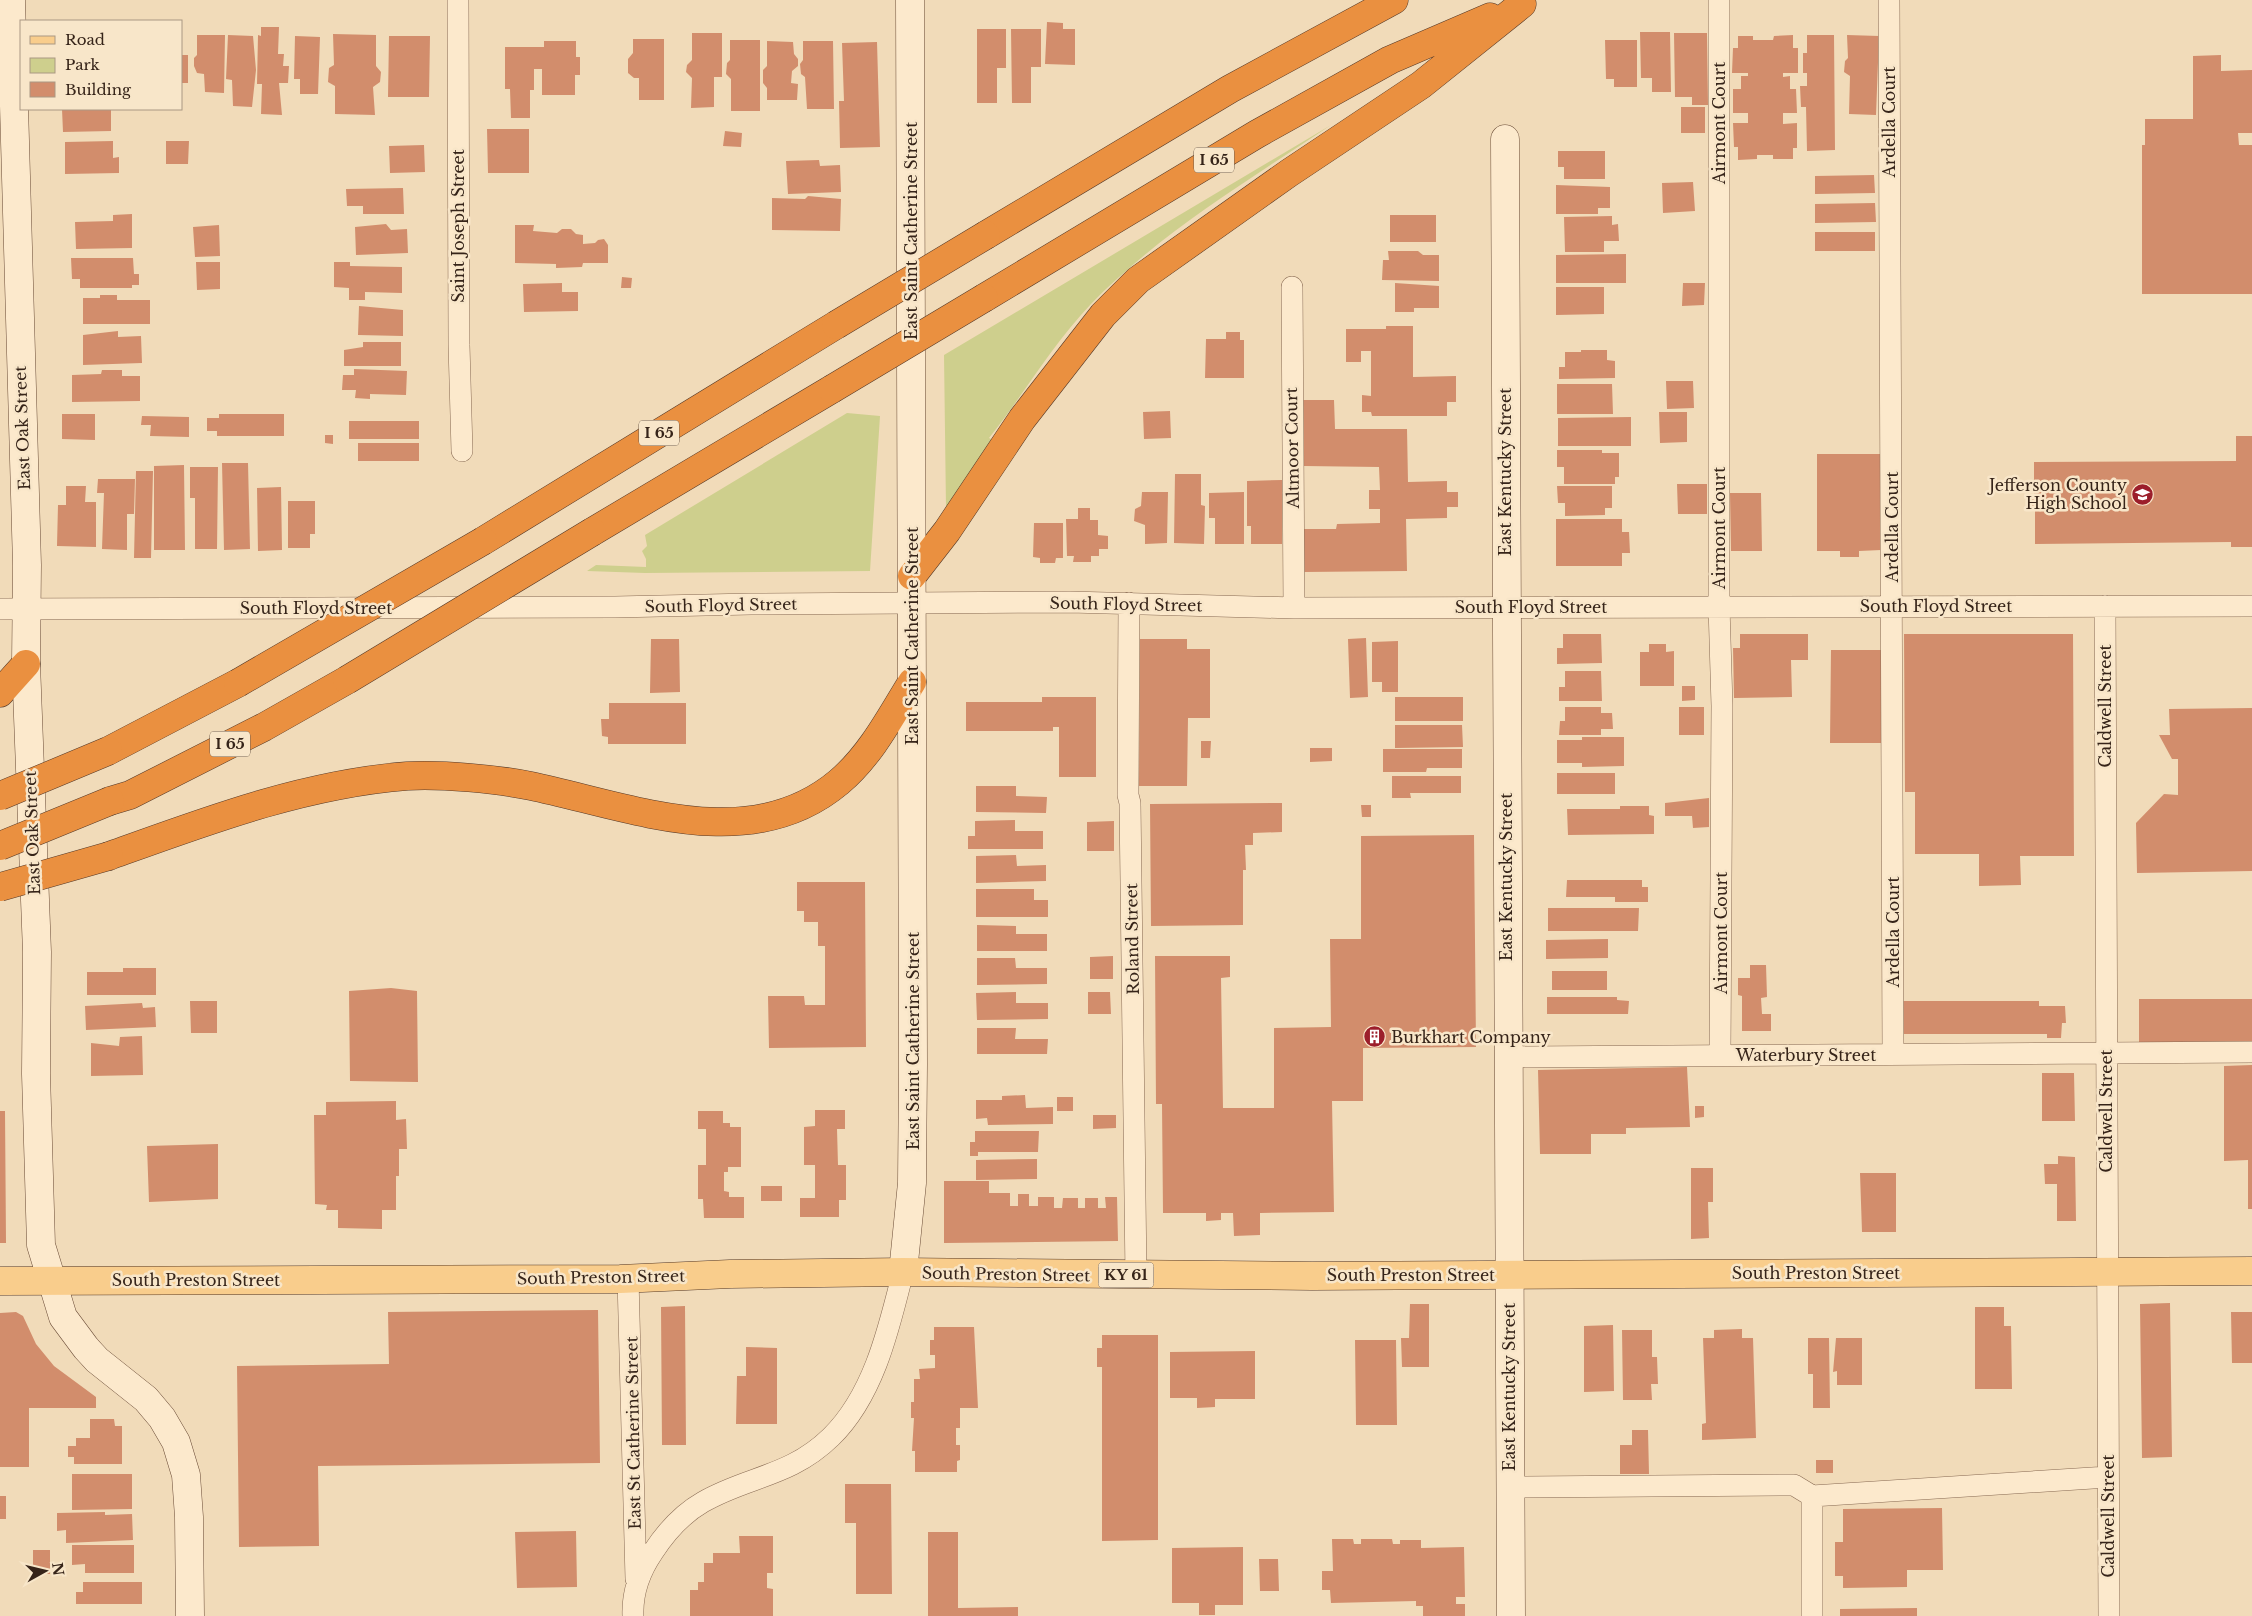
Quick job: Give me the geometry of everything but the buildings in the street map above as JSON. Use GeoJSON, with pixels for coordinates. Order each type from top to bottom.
{"type":"FeatureCollection","features":[{"type":"Feature","properties":{"kind":"highway","name":"I 65"},"geometry":{"type":"LineString","coordinates":[[0,796],[108,751],[238,683],[483,541],[836,325],[1230,89],[1394,0]]}},
{"type":"Feature","properties":{"kind":"highway"},"geometry":{"type":"LineString","coordinates":[[912,576],[947,531],[1022,419],[1102,315],[1131,287],[1168,258],[1289,173],[1420,85],[1455,44],[1526,2]]}},
{"type":"Feature","properties":{"kind":"highway","name":"I 65"},"geometry":{"type":"LineString","coordinates":[[0,846],[110,801],[130,795],[264,727],[347,680],[1256,134],[1390,60],[1455,44]]}},
{"type":"Feature","properties":{"kind":"highway"},"geometry":{"type":"LineString","coordinates":[[0,693],[26,664]]}},
{"type":"Feature","properties":{"kind":"highway"},"geometry":{"type":"LineString","coordinates":[[0,887],[109,856],[261,805],[328,788],[409,776],[482,779],[528,786],[659,816],[722,823],[752,822],[777,816],[821,796],[841,780],[878,736],[912,682]]}},
{"type":"Feature","properties":{"kind":"main road","name":"East Oak Street"},"geometry":{"type":"LineString","coordinates":[[11,0],[26,565],[13,608],[26,664],[37,952],[36,1074],[41,1245],[64,1317],[86,1348],[146,1399],[162,1418],[176,1442],[186,1475],[189,1517],[190,1616]]}},
{"type":"Feature","properties":{"kind":"main road","name":"East Saint Catherine Street"},"geometry":{"type":"LineString","coordinates":[[902,1272],[910,1216],[913,1171],[910,0]]}},
{"type":"Feature","properties":{"kind":"main road","name":"East Kentucky Street"},"geometry":{"type":"LineString","coordinates":[[1505,138],[1507,1057],[1511,1616]]}},
{"type":"Feature","properties":{"kind":"main road","name":"South Preston Street"},"geometry":{"type":"LineString","coordinates":[[0,1281],[628,1279],[730,1274],[902,1272],[1136,1276],[2252,1271]]}},
{"type":"Feature","properties":{"kind":"street","name":"Saint Joseph Street"},"geometry":{"type":"LineString","coordinates":[[458,0],[458,345],[462,451]]}},
{"type":"Feature","properties":{"kind":"street","name":"Airmont Court"},"geometry":{"type":"LineString","coordinates":[[1719,0],[1719,606],[1722,706],[1720,1055]]}},
{"type":"Feature","properties":{"kind":"street","name":"Ardella Court"},"geometry":{"type":"LineString","coordinates":[[1889,0],[1893,1054]]}},
{"type":"Feature","properties":{"kind":"street","name":"Altmoor Court"},"geometry":{"type":"LineString","coordinates":[[1292,287],[1294,608]]}},
{"type":"Feature","properties":{"kind":"street","name":"South Floyd Street"},"geometry":{"type":"LineString","coordinates":[[13,608],[615,607],[912,603],[1129,603],[1294,608],[2252,606]]}},
{"type":"Feature","properties":{"kind":"street","name":"Roland Street"},"geometry":{"type":"LineString","coordinates":[[1129,603],[1128,795],[1130,803],[1136,1276]]}},
{"type":"Feature","properties":{"kind":"street","name":"Caldwell Street"},"geometry":{"type":"LineString","coordinates":[[2105,606],[2109,1616]]}},
{"type":"Feature","properties":{"kind":"street","name":"Waterbury Street"},"geometry":{"type":"LineString","coordinates":[[1507,1057],[2252,1052]]}},
{"type":"Feature","properties":{"kind":"street","name":"East St Catherine Street"},"geometry":{"type":"LineString","coordinates":[[636,1586],[648,1559],[660,1541],[690,1511],[716,1495],[793,1465],[818,1447],[839,1428],[856,1404],[869,1380],[892,1311],[902,1272]]}},
{"type":"Feature","properties":{"kind":"street","name":"East St Catherine Street"},"geometry":{"type":"LineString","coordinates":[[628,1279],[636,1586],[632,1616]]}},
{"type":"Feature","properties":{"kind":"street"},"geometry":{"type":"LineString","coordinates":[[1510,1487],[1794,1485],[1812,1496],[2108,1477]]}},
{"type":"Feature","properties":{"kind":"street"},"geometry":{"type":"LineString","coordinates":[[1812,1496],[1812,1616]]}},
{"type":"Feature","properties":{"kind":"green space"},"geometry":{"type":"Polygon","coordinates":[[[1331,125],[1176,230],[1118,278],[1091,304],[1051,353],[989,438],[993,440],[946,508],[944,355],[1331,125]]]}},
{"type":"Feature","properties":{"kind":"green space"},"geometry":{"type":"Polygon","coordinates":[[[847,413],[880,416],[870,571],[645,573],[587,571],[596,565],[646,567],[646,559],[642,551],[647,546],[645,535],[847,413]]]}},
{"type":"Feature","properties":{"kind":"place","name":"Jefferson County High School"},"geometry":{"type":"Point","coordinates":[2143,494]}},
{"type":"Feature","properties":{"kind":"place","name":"Burkhart Company"},"geometry":{"type":"Point","coordinates":[1375,1037]}}]}
